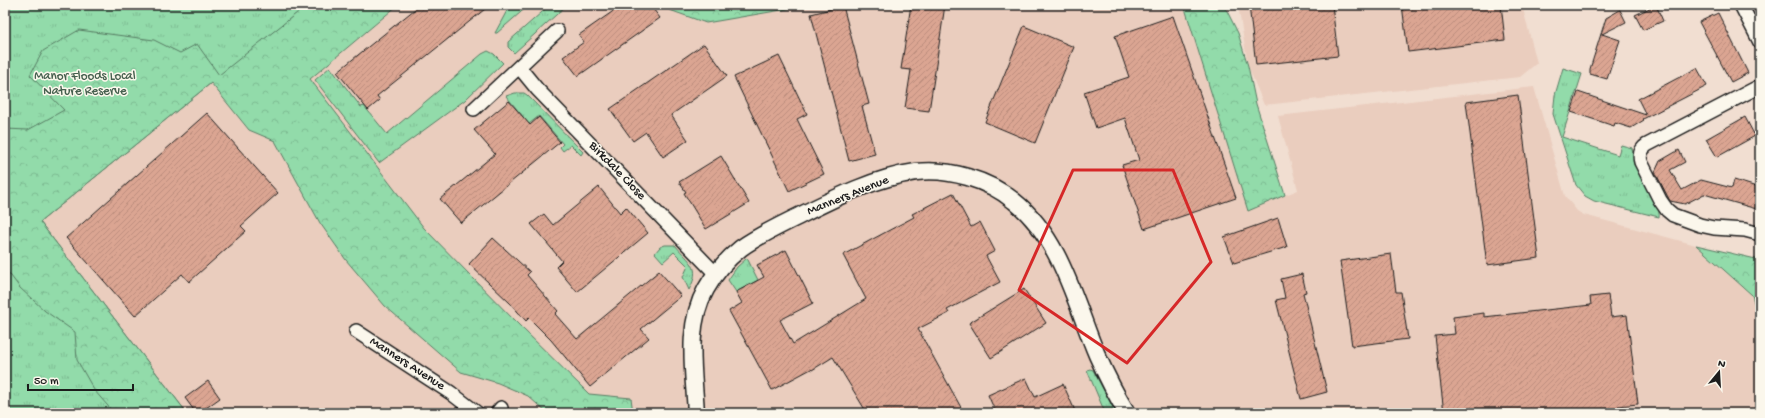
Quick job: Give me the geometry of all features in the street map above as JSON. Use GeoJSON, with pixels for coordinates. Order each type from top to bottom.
{"type":"FeatureCollection","features":[{"type":"Feature","properties":{"kind":"street"},"geometry":{"type":"LineString","coordinates":[[1741,5],[1760,42]]}},
{"type":"Feature","properties":{"kind":"street"},"geometry":{"type":"LineString","coordinates":[[474,109],[557,31]]}},
{"type":"Feature","properties":{"kind":"street","name":"Birkdale Close"},"geometry":{"type":"LineString","coordinates":[[519,67],[537,89],[716,274]]}},
{"type":"Feature","properties":{"kind":"street"},"geometry":{"type":"LineString","coordinates":[[1760,86],[1647,145],[1642,151],[1640,159],[1660,200],[1667,210],[1673,215],[1707,227],[1745,230],[1760,234]]}},
{"type":"Feature","properties":{"kind":"street","name":"Manners Avenue"},"geometry":{"type":"LineString","coordinates":[[696,413],[692,341],[694,325],[701,300],[716,274],[737,252],[760,236],[846,193],[900,175],[917,172],[934,172],[965,176],[997,190],[1013,200],[1027,212],[1040,230],[1065,272],[1098,357],[1112,387],[1128,413]]}},
{"type":"Feature","properties":{"kind":"street","name":"Manners Avenue"},"geometry":{"type":"LineString","coordinates":[[356,331],[451,393],[477,413]]}},
{"type":"Feature","properties":{"kind":"highlighted area"},"geometry":{"type":"Polygon","coordinates":[[[1073,170],[1173,170],[1211,262],[1127,363],[1019,290],[1073,170]]]}},
{"type":"Feature","properties":{"kind":"shaded area"},"geometry":{"type":"Polygon","coordinates":[[[398,5],[663,5],[664,8],[706,23],[811,5],[1184,5],[1248,210],[1298,190],[1278,116],[1534,87],[1565,196],[1577,211],[1584,215],[1696,245],[1752,295],[1760,324],[1760,413],[187,413],[40,222],[211,83],[249,130],[398,5]]]}},
{"type":"Feature","properties":{"kind":"shaded area"},"geometry":{"type":"Polygon","coordinates":[[[1238,5],[1522,5],[1537,63],[1520,77],[1264,105],[1248,66],[1238,5]]]}},
{"type":"Feature","properties":{"kind":"green space","name":"Manor Floods Local Nature Reserve"},"geometry":{"type":"Polygon","coordinates":[[[5,5],[307,5],[40,222],[187,413],[5,413],[5,5]]]}},
{"type":"Feature","properties":{"kind":"green space"},"geometry":{"type":"Polygon","coordinates":[[[307,5],[398,5],[310,79],[424,228],[589,394],[631,398],[633,413],[547,413],[528,396],[498,383],[461,372],[385,306],[346,260],[320,223],[275,141],[249,130],[211,83],[40,222],[187,413],[114,413],[94,390],[77,360],[75,332],[45,311],[20,288],[5,268],[5,129],[28,130],[64,110],[30,75],[43,51],[79,30],[154,40],[180,53],[197,44],[219,75],[307,5]]]}},
{"type":"Feature","properties":{"kind":"green space"},"geometry":{"type":"Polygon","coordinates":[[[510,5],[529,5],[497,33],[495,33],[510,5]]]}},
{"type":"Feature","properties":{"kind":"green space"},"geometry":{"type":"Polygon","coordinates":[[[550,5],[567,5],[514,53],[508,47],[508,42],[550,5]]]}},
{"type":"Feature","properties":{"kind":"green space"},"geometry":{"type":"Polygon","coordinates":[[[663,5],[811,5],[706,23],[664,8],[663,5]]]}},
{"type":"Feature","properties":{"kind":"green space"},"geometry":{"type":"Polygon","coordinates":[[[1184,5],[1224,5],[1238,33],[1248,66],[1256,104],[1285,195],[1248,211],[1184,5]]]}},
{"type":"Feature","properties":{"kind":"green space"},"geometry":{"type":"Polygon","coordinates":[[[488,51],[494,54],[503,63],[465,100],[379,163],[315,80],[330,67],[361,107],[364,106],[387,134],[482,54],[488,51]]]}},
{"type":"Feature","properties":{"kind":"green space"},"geometry":{"type":"Polygon","coordinates":[[[1563,68],[1582,74],[1562,137],[1618,155],[1621,145],[1632,148],[1639,172],[1657,205],[1659,217],[1594,201],[1585,196],[1576,185],[1553,114],[1555,95],[1563,68]]]}},
{"type":"Feature","properties":{"kind":"green space"},"geometry":{"type":"Polygon","coordinates":[[[515,93],[524,93],[527,95],[583,152],[581,155],[571,145],[563,151],[560,147],[563,144],[539,116],[529,124],[506,96],[515,93]]]}},
{"type":"Feature","properties":{"kind":"green space"},"geometry":{"type":"Polygon","coordinates":[[[665,245],[675,245],[692,265],[694,275],[693,282],[689,290],[683,277],[688,266],[674,252],[663,262],[655,253],[660,247],[665,245]]]}},
{"type":"Feature","properties":{"kind":"green space"},"geometry":{"type":"Polygon","coordinates":[[[1696,245],[1760,260],[1760,324],[1752,295],[1696,245]]]}},
{"type":"Feature","properties":{"kind":"green space"},"geometry":{"type":"Polygon","coordinates":[[[747,258],[758,280],[736,292],[728,280],[737,267],[747,258]]]}},
{"type":"Feature","properties":{"kind":"green space"},"geometry":{"type":"Polygon","coordinates":[[[1087,370],[1093,370],[1116,413],[1105,413],[1087,370]]]}},
{"type":"Feature","properties":{"kind":"building"},"geometry":{"type":"Polygon","coordinates":[[[420,5],[490,5],[377,96],[380,100],[368,110],[337,72],[420,5]]]}},
{"type":"Feature","properties":{"kind":"building"},"geometry":{"type":"Polygon","coordinates":[[[622,5],[650,5],[660,18],[578,76],[563,57],[584,42],[579,35],[622,5]]]}},
{"type":"Feature","properties":{"kind":"building"},"geometry":{"type":"Polygon","coordinates":[[[911,5],[945,5],[929,111],[905,108],[911,70],[901,69],[911,5]]]}},
{"type":"Feature","properties":{"kind":"building"},"geometry":{"type":"Polygon","coordinates":[[[1249,5],[1332,5],[1338,56],[1256,65],[1249,5]]]}},
{"type":"Feature","properties":{"kind":"building"},"geometry":{"type":"Polygon","coordinates":[[[1402,5],[1501,5],[1505,40],[1408,52],[1402,5]]]}},
{"type":"Feature","properties":{"kind":"building"},"geometry":{"type":"Polygon","coordinates":[[[1656,5],[1663,21],[1643,30],[1635,15],[1656,5]]]}},
{"type":"Feature","properties":{"kind":"building"},"geometry":{"type":"Polygon","coordinates":[[[843,6],[869,104],[862,106],[875,154],[849,161],[811,14],[843,6]]]}},
{"type":"Feature","properties":{"kind":"building"},"geometry":{"type":"Polygon","coordinates":[[[1620,10],[1626,22],[1602,34],[1620,40],[1607,79],[1590,74],[1590,69],[1606,18],[1620,10]]]}},
{"type":"Feature","properties":{"kind":"building"},"geometry":{"type":"Polygon","coordinates":[[[1718,13],[1748,73],[1731,82],[1699,22],[1718,13]]]}},
{"type":"Feature","properties":{"kind":"building"},"geometry":{"type":"Polygon","coordinates":[[[1173,16],[1236,198],[1144,229],[1122,165],[1139,160],[1125,118],[1096,128],[1084,92],[1129,77],[1115,36],[1173,16]]]}},
{"type":"Feature","properties":{"kind":"building"},"geometry":{"type":"Polygon","coordinates":[[[1024,26],[1074,47],[1035,143],[985,122],[1024,26]]]}},
{"type":"Feature","properties":{"kind":"building"},"geometry":{"type":"Polygon","coordinates":[[[704,44],[727,76],[671,115],[688,140],[663,157],[646,132],[633,141],[610,109],[704,44]]]}},
{"type":"Feature","properties":{"kind":"building"},"geometry":{"type":"Polygon","coordinates":[[[779,56],[807,114],[797,119],[824,174],[789,191],[734,77],[779,56]]]}},
{"type":"Feature","properties":{"kind":"building"},"geometry":{"type":"Polygon","coordinates":[[[1697,68],[1707,86],[1643,119],[1644,120],[1631,128],[1615,123],[1614,126],[1571,112],[1578,92],[1646,115],[1638,99],[1697,68]]]}},
{"type":"Feature","properties":{"kind":"building"},"geometry":{"type":"Polygon","coordinates":[[[1518,95],[1539,258],[1487,265],[1466,102],[1518,95]]]}},
{"type":"Feature","properties":{"kind":"building"},"geometry":{"type":"Polygon","coordinates":[[[509,101],[530,125],[539,117],[560,142],[461,223],[440,199],[495,154],[474,130],[509,101]]]}},
{"type":"Feature","properties":{"kind":"building"},"geometry":{"type":"Polygon","coordinates":[[[207,113],[278,193],[241,226],[246,231],[189,282],[182,274],[135,316],[66,238],[207,113]]]}},
{"type":"Feature","properties":{"kind":"building"},"geometry":{"type":"Polygon","coordinates":[[[1745,117],[1755,136],[1717,157],[1706,139],[1745,117]]]}},
{"type":"Feature","properties":{"kind":"building"},"geometry":{"type":"Polygon","coordinates":[[[1679,150],[1685,162],[1670,170],[1682,190],[1701,180],[1732,188],[1734,180],[1760,188],[1760,210],[1704,194],[1685,204],[1670,201],[1655,172],[1660,161],[1679,150]]]}},
{"type":"Feature","properties":{"kind":"building"},"geometry":{"type":"Polygon","coordinates":[[[721,156],[749,203],[706,229],[679,182],[721,156]]]}},
{"type":"Feature","properties":{"kind":"building"},"geometry":{"type":"Polygon","coordinates":[[[599,187],[620,213],[626,207],[648,233],[577,292],[556,267],[562,261],[531,224],[544,214],[553,225],[599,187]]]}},
{"type":"Feature","properties":{"kind":"building"},"geometry":{"type":"Polygon","coordinates":[[[953,193],[971,227],[980,222],[995,251],[986,256],[1000,282],[947,310],[949,313],[918,329],[964,413],[867,413],[833,357],[812,370],[811,369],[772,390],[729,311],[742,303],[736,292],[764,277],[757,265],[786,250],[813,303],[780,320],[793,344],[866,299],[843,255],[914,217],[912,214],[953,193]]]}},
{"type":"Feature","properties":{"kind":"building"},"geometry":{"type":"Polygon","coordinates":[[[1278,218],[1287,247],[1234,263],[1224,237],[1278,218]]]}},
{"type":"Feature","properties":{"kind":"building"},"geometry":{"type":"Polygon","coordinates":[[[493,238],[530,272],[527,275],[558,311],[555,314],[577,339],[659,271],[681,296],[641,329],[649,338],[590,387],[551,340],[529,318],[526,321],[510,303],[469,264],[493,238]]]}},
{"type":"Feature","properties":{"kind":"building"},"geometry":{"type":"Polygon","coordinates":[[[1391,254],[1396,292],[1401,292],[1408,339],[1352,346],[1340,261],[1391,254]]]}},
{"type":"Feature","properties":{"kind":"building"},"geometry":{"type":"Polygon","coordinates":[[[1302,274],[1306,292],[1303,293],[1327,392],[1301,399],[1276,300],[1285,298],[1281,279],[1302,274]]]}},
{"type":"Feature","properties":{"kind":"building"},"geometry":{"type":"Polygon","coordinates":[[[1024,289],[1046,323],[991,358],[969,323],[1024,289]]]}},
{"type":"Feature","properties":{"kind":"building"},"geometry":{"type":"Polygon","coordinates":[[[1608,295],[1611,317],[1627,315],[1638,404],[1618,406],[1618,413],[1444,413],[1435,336],[1455,334],[1453,317],[1484,313],[1484,317],[1591,305],[1590,297],[1608,295]]]}},
{"type":"Feature","properties":{"kind":"building"},"geometry":{"type":"Polygon","coordinates":[[[1026,378],[1035,397],[1063,384],[1076,413],[996,413],[988,395],[1026,378]]]}},
{"type":"Feature","properties":{"kind":"building"},"geometry":{"type":"Polygon","coordinates":[[[208,381],[220,398],[199,413],[196,413],[185,398],[208,381]]]}}]}
